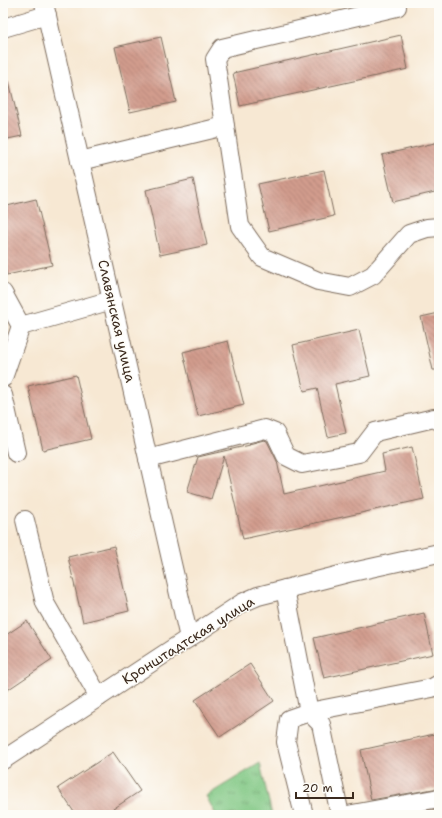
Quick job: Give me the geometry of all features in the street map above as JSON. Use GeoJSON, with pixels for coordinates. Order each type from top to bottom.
{"type":"FeatureCollection","features":[{"type":"Feature","properties":{"kind":"street"},"geometry":{"type":"LineString","coordinates":[[397,7],[222,48],[215,59],[240,226],[262,257],[318,281],[350,287],[373,275],[409,234],[426,228],[439,227]]}},
{"type":"Feature","properties":{"kind":"street"},"geometry":{"type":"LineString","coordinates":[[3,28],[45,9]]}},
{"type":"Feature","properties":{"kind":"street","name":"Славянская улица"},"geometry":{"type":"LineString","coordinates":[[45,9],[189,638]]}},
{"type":"Feature","properties":{"kind":"street"},"geometry":{"type":"LineString","coordinates":[[80,161],[225,126]]}},
{"type":"Feature","properties":{"kind":"street"},"geometry":{"type":"LineString","coordinates":[[3,293],[21,326],[3,378]]}},
{"type":"Feature","properties":{"kind":"street"},"geometry":{"type":"LineString","coordinates":[[21,326],[112,300]]}},
{"type":"Feature","properties":{"kind":"street"},"geometry":{"type":"LineString","coordinates":[[3,394],[16,453]]}},
{"type":"Feature","properties":{"kind":"street"},"geometry":{"type":"LineString","coordinates":[[148,459],[265,430],[275,432],[286,456],[302,464],[359,453],[375,432],[434,418],[439,420]]}},
{"type":"Feature","properties":{"kind":"street"},"geometry":{"type":"LineString","coordinates":[[25,520],[45,603],[99,697]]}},
{"type":"Feature","properties":{"kind":"street","name":"Кронштадтская улица"},"geometry":{"type":"LineString","coordinates":[[3,759],[242,603],[258,596],[285,589],[439,553]]}},
{"type":"Feature","properties":{"kind":"street"},"geometry":{"type":"LineString","coordinates":[[285,589],[309,712],[321,724],[340,815]]}},
{"type":"Feature","properties":{"kind":"street"},"geometry":{"type":"LineString","coordinates":[[304,815],[286,742],[289,719],[309,712],[432,688],[439,684]]}},
{"type":"Feature","properties":{"kind":"street"},"geometry":{"type":"LineString","coordinates":[[347,815],[439,798]]}},
{"type":"Feature","properties":{"kind":"green space"},"geometry":{"type":"Polygon","coordinates":[[[260,763],[272,815],[216,815],[206,796],[260,763]]]}},
{"type":"Feature","properties":{"kind":"building"},"geometry":{"type":"Polygon","coordinates":[[[401,35],[408,69],[240,106],[233,73],[401,35]]]}},
{"type":"Feature","properties":{"kind":"building"},"geometry":{"type":"Polygon","coordinates":[[[161,37],[176,102],[130,112],[115,47],[161,37]]]}},
{"type":"Feature","properties":{"kind":"building"},"geometry":{"type":"Polygon","coordinates":[[[3,81],[9,81],[22,136],[3,140],[3,81]]]}},
{"type":"Feature","properties":{"kind":"building"},"geometry":{"type":"Polygon","coordinates":[[[439,142],[439,191],[393,202],[382,155],[439,142]]]}},
{"type":"Feature","properties":{"kind":"building"},"geometry":{"type":"Polygon","coordinates":[[[324,170],[334,216],[269,231],[258,184],[324,170]]]}},
{"type":"Feature","properties":{"kind":"building"},"geometry":{"type":"Polygon","coordinates":[[[193,179],[207,245],[160,255],[146,190],[193,179]]]}},
{"type":"Feature","properties":{"kind":"building"},"geometry":{"type":"Polygon","coordinates":[[[36,199],[52,265],[7,275],[3,260],[3,207],[36,199]]]}},
{"type":"Feature","properties":{"kind":"building"},"geometry":{"type":"Polygon","coordinates":[[[439,313],[439,370],[433,370],[421,317],[439,313]]]}},
{"type":"Feature","properties":{"kind":"building"},"geometry":{"type":"Polygon","coordinates":[[[359,330],[370,376],[335,384],[346,433],[328,437],[317,388],[304,391],[293,345],[359,330]]]}},
{"type":"Feature","properties":{"kind":"building"},"geometry":{"type":"Polygon","coordinates":[[[228,341],[244,405],[198,416],[183,352],[228,341]]]}},
{"type":"Feature","properties":{"kind":"building"},"geometry":{"type":"Polygon","coordinates":[[[76,375],[91,439],[43,450],[28,386],[76,375]]]}},
{"type":"Feature","properties":{"kind":"building"},"geometry":{"type":"Polygon","coordinates":[[[264,440],[267,441],[277,461],[284,494],[385,471],[382,454],[412,447],[424,499],[243,539],[224,456],[211,499],[187,492],[198,457],[250,445],[249,444],[264,440]]]}},
{"type":"Feature","properties":{"kind":"building"},"geometry":{"type":"Polygon","coordinates":[[[114,546],[129,611],[83,622],[68,557],[114,546]]]}},
{"type":"Feature","properties":{"kind":"building"},"geometry":{"type":"Polygon","coordinates":[[[424,613],[433,654],[324,678],[314,638],[424,613]]]}},
{"type":"Feature","properties":{"kind":"building"},"geometry":{"type":"Polygon","coordinates":[[[27,621],[52,660],[3,693],[3,637],[27,621]]]}},
{"type":"Feature","properties":{"kind":"building"},"geometry":{"type":"Polygon","coordinates":[[[250,664],[274,701],[220,737],[195,700],[250,664]]]}},
{"type":"Feature","properties":{"kind":"building"},"geometry":{"type":"Polygon","coordinates":[[[439,733],[439,788],[371,800],[361,750],[439,733]]]}},
{"type":"Feature","properties":{"kind":"building"},"geometry":{"type":"Polygon","coordinates":[[[113,752],[140,791],[104,815],[76,815],[58,788],[113,752]]]}},
{"type":"Feature","properties":{"kind":"building"},"geometry":{"type":"Polygon","coordinates":[[[439,809],[439,815],[405,815],[439,809]]]}}]}
